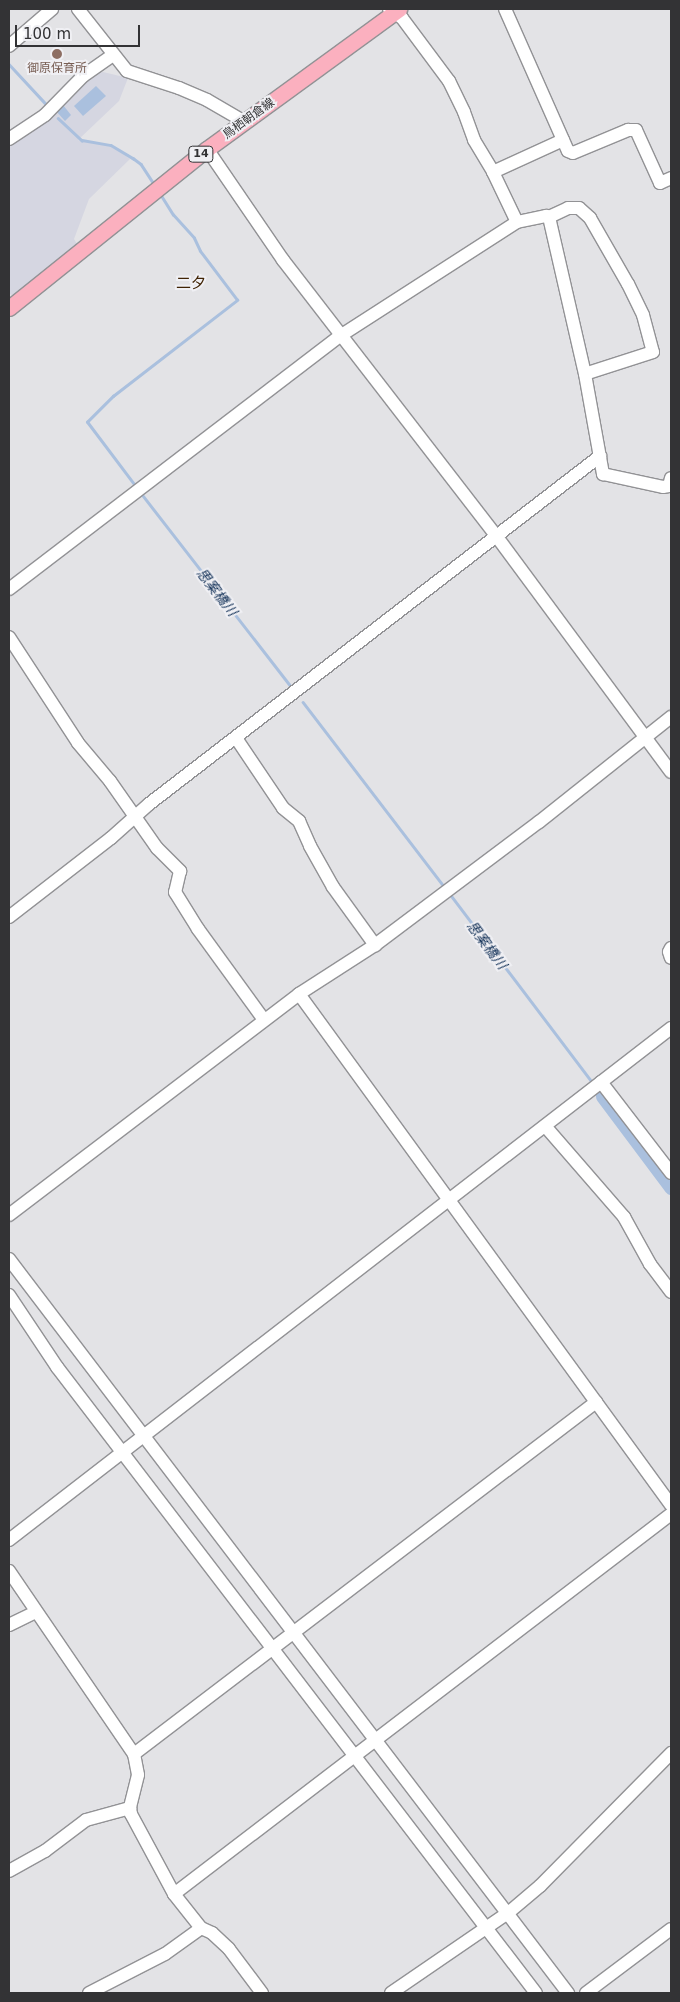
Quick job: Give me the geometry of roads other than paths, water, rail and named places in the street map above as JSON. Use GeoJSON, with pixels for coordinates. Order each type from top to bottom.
{"type":"FeatureCollection","features":[{"type":"Feature","properties":{"kind":"main road","name":"鳥栖朝倉線"},"geometry":{"type":"LineString","coordinates":[[10,305],[207,149],[394,10]]}},
{"type":"Feature","properties":{"kind":"street"},"geometry":{"type":"LineString","coordinates":[[9,46],[52,9]]}},
{"type":"Feature","properties":{"kind":"street"},"geometry":{"type":"LineString","coordinates":[[78,9],[127,71],[134,75],[179,88],[207,100],[245,122]]}},
{"type":"Feature","properties":{"kind":"street"},"geometry":{"type":"LineString","coordinates":[[505,9],[568,151],[573,153],[628,130],[636,130],[660,183],[671,178]]}},
{"type":"Feature","properties":{"kind":"street"},"geometry":{"type":"LineString","coordinates":[[394,10],[449,81],[464,112],[474,140],[494,172],[517,222]]}},
{"type":"Feature","properties":{"kind":"street"},"geometry":{"type":"LineString","coordinates":[[9,139],[45,115],[83,76],[113,55]]}},
{"type":"Feature","properties":{"kind":"street"},"geometry":{"type":"LineString","coordinates":[[494,172],[563,140]]}},
{"type":"Feature","properties":{"kind":"street"},"geometry":{"type":"LineString","coordinates":[[207,149],[283,260],[340,336],[497,536],[671,772]]}},
{"type":"Feature","properties":{"kind":"street"},"geometry":{"type":"LineString","coordinates":[[9,589],[340,336],[517,222],[549,217],[568,208],[579,208],[590,218],[628,284],[643,315],[653,352],[585,374]]}},
{"type":"Feature","properties":{"kind":"street"},"geometry":{"type":"LineString","coordinates":[[549,217],[585,374],[603,474],[663,487],[669,486],[671,478]]}},
{"type":"Feature","properties":{"kind":"street"},"geometry":{"type":"LineString","coordinates":[[9,917],[111,838],[135,816],[600,456]]}},
{"type":"Feature","properties":{"kind":"street"},"geometry":{"type":"LineString","coordinates":[[9,637],[78,743],[135,816],[157,848],[180,871],[175,892],[198,929],[264,1020]]}},
{"type":"Feature","properties":{"kind":"street"},"geometry":{"type":"LineString","coordinates":[[9,1215],[299,994],[375,945],[539,822],[671,717]]}},
{"type":"Feature","properties":{"kind":"street"},"geometry":{"type":"LineString","coordinates":[[236,738],[283,808],[299,820],[310,846],[329,881],[375,945]]}},
{"type":"Feature","properties":{"kind":"street"},"geometry":{"type":"LineString","coordinates":[[671,948],[669,952],[671,958]]}},
{"type":"Feature","properties":{"kind":"street"},"geometry":{"type":"LineString","coordinates":[[299,994],[671,1506]]}},
{"type":"Feature","properties":{"kind":"street"},"geometry":{"type":"LineString","coordinates":[[9,1540],[122,1450],[671,1028]]}},
{"type":"Feature","properties":{"kind":"street"},"geometry":{"type":"LineString","coordinates":[[597,1085],[671,1173]]}},
{"type":"Feature","properties":{"kind":"street"},"geometry":{"type":"LineString","coordinates":[[545,1126],[624,1218],[650,1264],[671,1292]]}},
{"type":"Feature","properties":{"kind":"street"},"geometry":{"type":"LineString","coordinates":[[9,1258],[376,1738],[568,1993]]}},
{"type":"Feature","properties":{"kind":"street"},"geometry":{"type":"LineString","coordinates":[[9,1295],[38,1340],[536,1993]]}},
{"type":"Feature","properties":{"kind":"street"},"geometry":{"type":"LineString","coordinates":[[134,1754],[596,1402]]}},
{"type":"Feature","properties":{"kind":"street"},"geometry":{"type":"LineString","coordinates":[[174,1894],[354,1754],[671,1514]]}},
{"type":"Feature","properties":{"kind":"street"},"geometry":{"type":"LineString","coordinates":[[9,1571],[134,1754],[138,1775],[130,1808],[135,1825],[174,1894],[201,1928],[212,1933],[229,1949],[262,1993]]}},
{"type":"Feature","properties":{"kind":"street"},"geometry":{"type":"LineString","coordinates":[[9,1625],[36,1612]]}},
{"type":"Feature","properties":{"kind":"street"},"geometry":{"type":"LineString","coordinates":[[391,1993],[508,1913],[540,1886],[671,1753]]}},
{"type":"Feature","properties":{"kind":"street"},"geometry":{"type":"LineString","coordinates":[[9,1872],[37,1857],[86,1820],[130,1808]]}},
{"type":"Feature","properties":{"kind":"street"},"geometry":{"type":"LineString","coordinates":[[89,1993],[165,1954],[201,1928]]}},
{"type":"Feature","properties":{"kind":"street"},"geometry":{"type":"LineString","coordinates":[[586,1993],[671,1929]]}},
{"type":"Feature","properties":{"kind":"water"},"geometry":{"type":"Polygon","coordinates":[[[96,86],[106,96],[83,116],[74,106],[96,86]]]}},
{"type":"Feature","properties":{"kind":"water"},"geometry":{"type":"Polygon","coordinates":[[[63,105],[71,115],[65,121],[56,111],[63,105]]]}},
{"type":"Feature","properties":{"kind":"waterway"},"geometry":{"type":"LineString","coordinates":[[9,64],[47,105]]}},
{"type":"Feature","properties":{"kind":"waterway"},"geometry":{"type":"LineString","coordinates":[[58,118],[82,140],[111,145],[133,158],[141,164],[154,184]]}},
{"type":"Feature","properties":{"kind":"waterway"},"geometry":{"type":"LineString","coordinates":[[136,487],[87,422],[113,396],[237,300],[200,251],[194,238],[173,215],[160,194]]}},
{"type":"Feature","properties":{"kind":"waterway","name":"思案橋川"},"geometry":{"type":"LineString","coordinates":[[141,493],[292,688]]}},
{"type":"Feature","properties":{"kind":"waterway","name":"思案橋川"},"geometry":{"type":"LineString","coordinates":[[303,702],[445,888]]}},
{"type":"Feature","properties":{"kind":"waterway","name":"思案橋川"},"geometry":{"type":"LineString","coordinates":[[450,894],[593,1083]]}},
{"type":"Feature","properties":{"kind":"waterway","name":"思案橋川"},"geometry":{"type":"LineString","coordinates":[[598,1089],[603,1096]]}},
{"type":"Feature","properties":{"kind":"waterway","name":"思案橋川"},"geometry":{"type":"LineString","coordinates":[[603,1096],[671,1187]]}},
{"type":"Feature","properties":{"kind":"place","name":"御原保育所"},"geometry":{"type":"Point","coordinates":[57,54]}},
{"type":"Feature","properties":{"kind":"district","name":"二夕"},"geometry":{"type":"Point","coordinates":[191,284]}}]}
